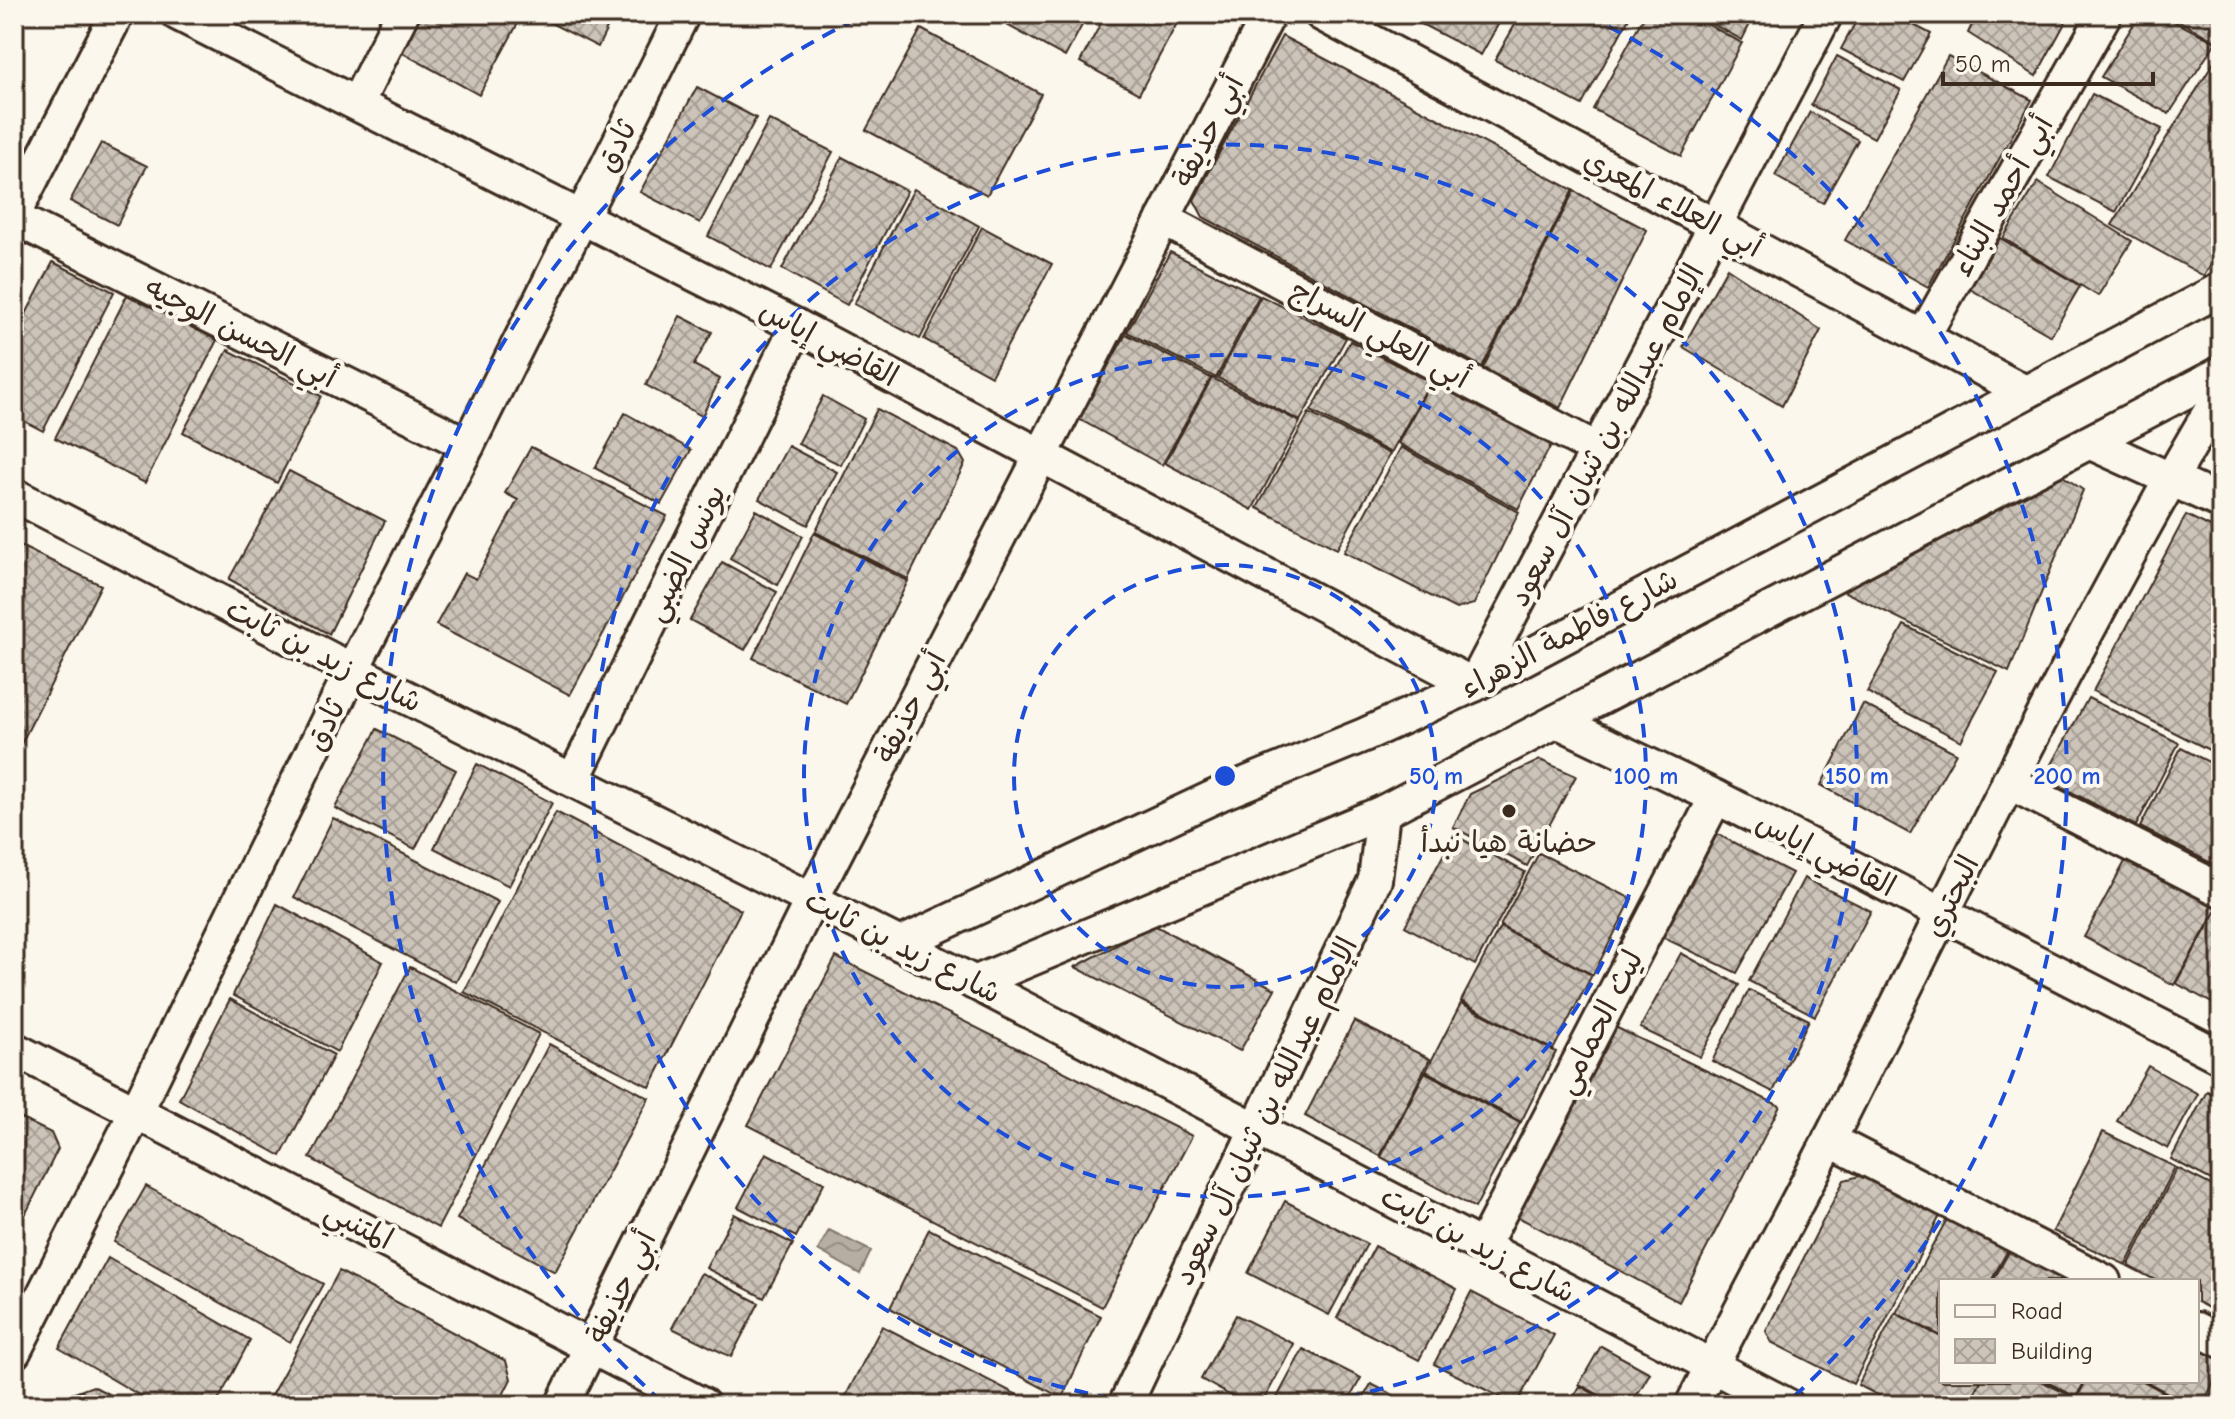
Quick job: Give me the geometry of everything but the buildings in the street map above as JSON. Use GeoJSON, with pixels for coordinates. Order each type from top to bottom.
{"type":"FeatureCollection","features":[{"type":"Feature","properties":{"kind":"street"},"geometry":{"type":"LineString","coordinates":[[14,216],[117,14]]}},
{"type":"Feature","properties":{"kind":"street","name":"القاضي إياس"},"geometry":{"type":"LineString","coordinates":[[178,14],[797,326],[1474,685]]}},
{"type":"Feature","properties":{"kind":"street"},"geometry":{"type":"LineString","coordinates":[[357,103],[402,14]]}},
{"type":"Feature","properties":{"kind":"street","name":"ثادق"},"geometry":{"type":"LineString","coordinates":[[14,1352],[137,1110],[352,670],[683,14]]}},
{"type":"Feature","properties":{"kind":"street","name":"أبي حذيفة"},"geometry":{"type":"LineString","coordinates":[[562,1405],[812,899],[1269,14]]}},
{"type":"Feature","properties":{"kind":"street","name":"أبي العلاء المعري"},"geometry":{"type":"LineString","coordinates":[[1321,14],[1924,335],[2025,392]]}},
{"type":"Feature","properties":{"kind":"street","name":"الإمام عبدالله بن ثنيان آل سعود"},"geometry":{"type":"LineString","coordinates":[[1474,685],[1826,14]]}},
{"type":"Feature","properties":{"kind":"street","name":"أبي أحمد البناء"},"geometry":{"type":"LineString","coordinates":[[1924,335],[2105,14]]}},
{"type":"Feature","properties":{"kind":"street","name":"أبي الحسن الوجيه"},"geometry":{"type":"LineString","coordinates":[[14,216],[468,445]]}},
{"type":"Feature","properties":{"kind":"street","name":"أبي العلي السراج"},"geometry":{"type":"LineString","coordinates":[[1163,219],[1598,450]]}},
{"type":"Feature","properties":{"kind":"street","name":"شارع فاطمة الزهراء"},"geometry":{"type":"LineString","coordinates":[[900,944],[1220,794],[1364,735],[1474,685],[2221,289]]}},
{"type":"Feature","properties":{"kind":"street","name":"يونس الضبي"},"geometry":{"type":"LineString","coordinates":[[573,780],[797,326]]}},
{"type":"Feature","properties":{"kind":"street"},"geometry":{"type":"LineString","coordinates":[[974,983],[1383,812],[2221,373]]}},
{"type":"Feature","properties":{"kind":"street","name":"البحتري"},"geometry":{"type":"LineString","coordinates":[[1692,1405],[2008,782],[2171,478],[2221,393]]}},
{"type":"Feature","properties":{"kind":"street"},"geometry":{"type":"LineString","coordinates":[[2091,443],[2221,502]]}},
{"type":"Feature","properties":{"kind":"street","name":"شارع زيد بن ثابت"},"geometry":{"type":"LineString","coordinates":[[14,495],[352,670],[900,944],[1787,1405]]}},
{"type":"Feature","properties":{"kind":"street","name":"القاضي إياس"},"geometry":{"type":"LineString","coordinates":[[1557,721],[1716,797],[2221,1057]]}},
{"type":"Feature","properties":{"kind":"street"},"geometry":{"type":"LineString","coordinates":[[2008,782],[2221,890]]}},
{"type":"Feature","properties":{"kind":"street","name":"ليث الحمامي"},"geometry":{"type":"LineString","coordinates":[[1483,1246],[1716,797]]}},
{"type":"Feature","properties":{"kind":"street","name":"الإمام عبدالله بن ثنيان آل سعود"},"geometry":{"type":"LineString","coordinates":[[1125,1405],[1375,880],[1383,812]]}},
{"type":"Feature","properties":{"kind":"street","name":"المتنبي"},"geometry":{"type":"LineString","coordinates":[[14,1049],[703,1405]]}},
{"type":"Feature","properties":{"kind":"street"},"geometry":{"type":"LineString","coordinates":[[1829,1140],[2100,1279]]}},
{"type":"Feature","properties":{"kind":"street"},"geometry":{"type":"LineString","coordinates":[[2199,1330],[2221,1341]]}},
{"type":"Feature","properties":{"kind":"water"},"geometry":{"type":"Polygon","coordinates":[[[829,1230],[871,1251],[860,1274],[818,1250],[829,1230]]]}},
{"type":"Feature","properties":{"kind":"place","name":"حضانة هيا نبدأ"},"geometry":{"type":"Point","coordinates":[1509,811]}}]}
